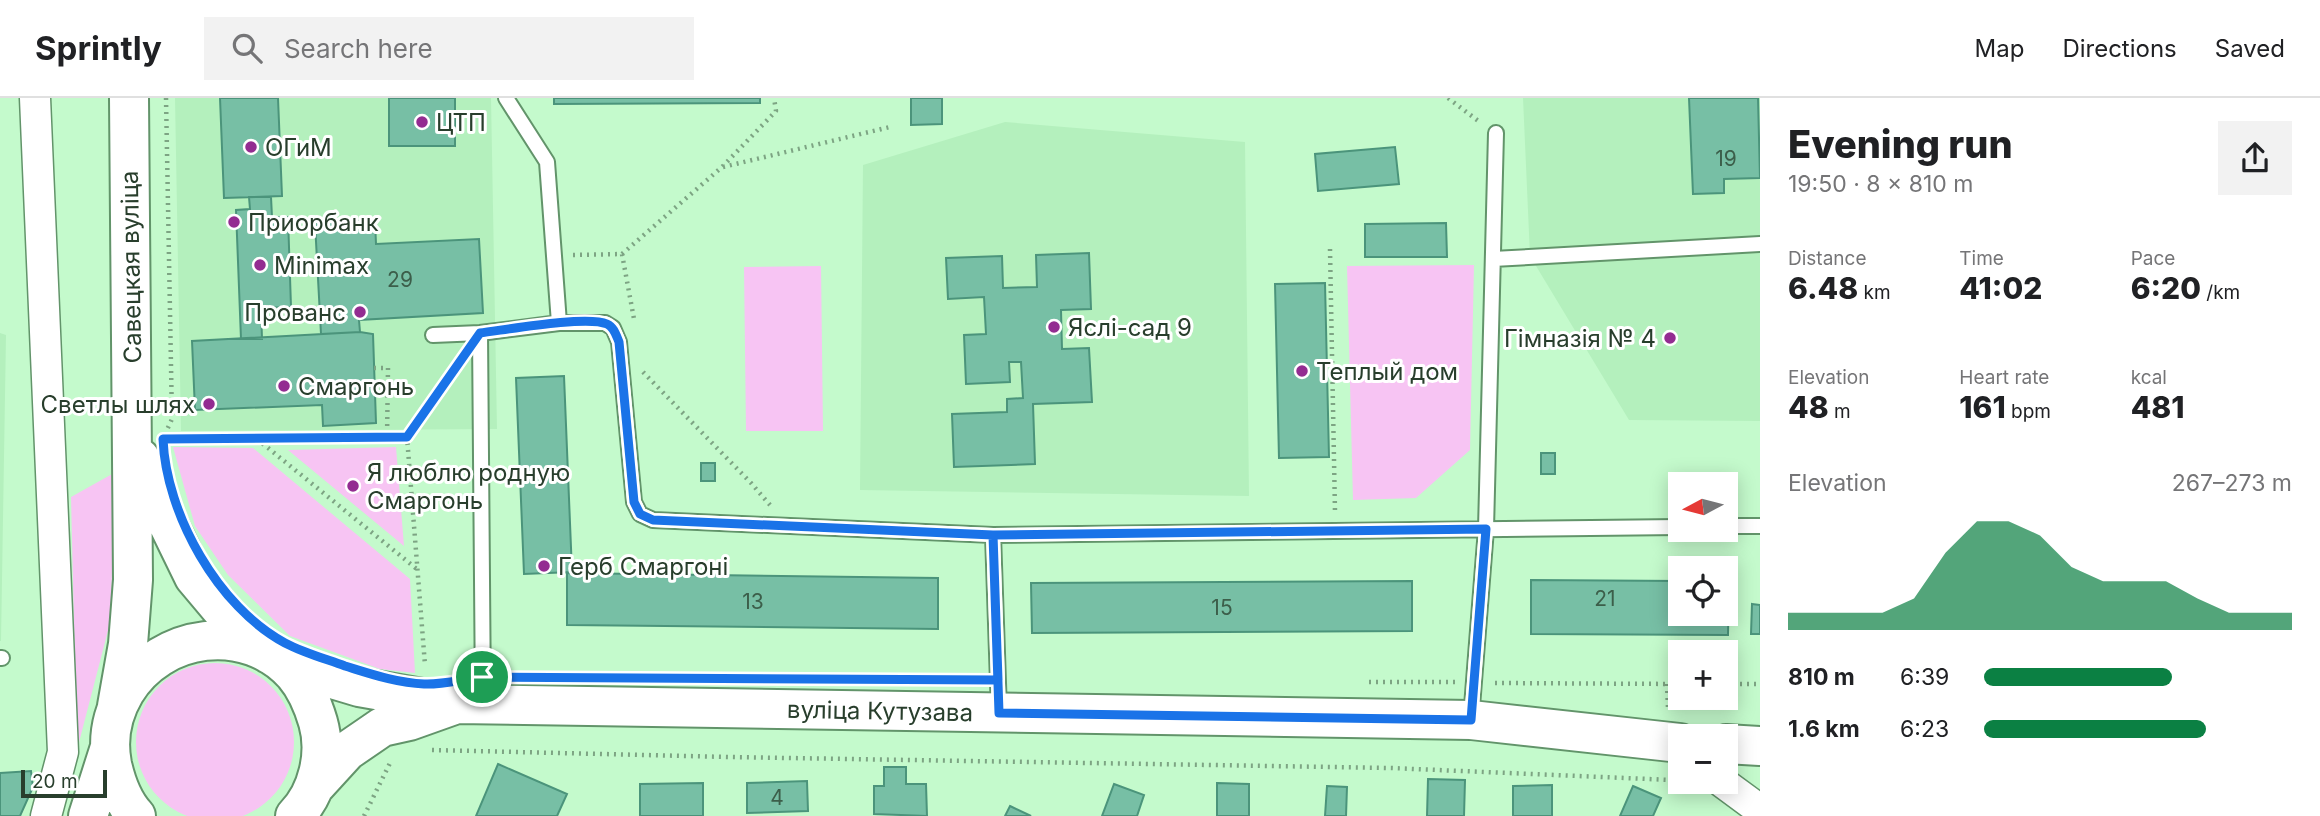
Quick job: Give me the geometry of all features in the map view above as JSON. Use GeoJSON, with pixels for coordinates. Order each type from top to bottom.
{"type":"FeatureCollection","features":[{"type":"Feature","properties":{"kind":"main road","name":"Савецкая вуліца"},"geometry":{"type":"LineString","coordinates":[[129,98],[153,441],[154,495],[194,577],[260,650],[294,674],[312,701],[321,732],[320,764],[305,806]]}},
{"type":"Feature","properties":{"kind":"main road","name":"Савецкая вуліца"},"geometry":{"type":"LineString","coordinates":[[109,750],[128,644],[132,593],[153,441]]}},
{"type":"Feature","properties":{"kind":"main road","name":"вуліца Кутузава"},"geometry":{"type":"LineString","coordinates":[[117,706],[134,678],[158,657],[188,643],[220,640],[260,650],[359,687],[470,705],[999,713],[1472,701],[1668,743]]}},
{"type":"Feature","properties":{"kind":"main road","name":"вуліца Кутузава"},"geometry":{"type":"LineString","coordinates":[[305,806],[347,751],[382,727],[470,705]]}},
{"type":"Feature","properties":{"kind":"main road"},"geometry":{"type":"LineString","coordinates":[[1738,745],[1760,746]]}},
{"type":"Feature","properties":{"kind":"main road"},"geometry":{"type":"LineString","coordinates":[[88,816],[109,750]]}},
{"type":"Feature","properties":{"kind":"main road"},"geometry":{"type":"LineString","coordinates":[[109,750],[116,783],[136,816]]}},
{"type":"Feature","properties":{"kind":"street"},"geometry":{"type":"LineString","coordinates":[[35,98],[63,752],[46,816]]}},
{"type":"Feature","properties":{"kind":"street"},"geometry":{"type":"LineString","coordinates":[[1738,794],[1760,810]]}},
{"type":"Feature","properties":{"kind":"lane"},"geometry":{"type":"LineString","coordinates":[[506,98],[547,162],[559,323]]}},
{"type":"Feature","properties":{"kind":"lane"},"geometry":{"type":"LineString","coordinates":[[1472,701],[1486,529],[1496,133]]}},
{"type":"Feature","properties":{"kind":"lane"},"geometry":{"type":"LineString","coordinates":[[1493,259],[1760,244]]}},
{"type":"Feature","properties":{"kind":"lane"},"geometry":{"type":"LineString","coordinates":[[433,335],[480,333],[559,323],[605,323],[613,328],[619,342],[634,502],[640,514],[653,520],[993,535],[1668,527]]}},
{"type":"Feature","properties":{"kind":"lane"},"geometry":{"type":"LineString","coordinates":[[470,705],[480,333]]}},
{"type":"Feature","properties":{"kind":"lane"},"geometry":{"type":"LineString","coordinates":[[1738,526],[1760,526]]}},
{"type":"Feature","properties":{"kind":"lane"},"geometry":{"type":"LineString","coordinates":[[993,535],[999,713]]}},
{"type":"Feature","properties":{"kind":"path"},"geometry":{"type":"LineString","coordinates":[[153,441],[172,419],[166,98]]}},
{"type":"Feature","properties":{"kind":"path"},"geometry":{"type":"LineString","coordinates":[[554,256],[622,254],[722,167],[776,111],[774,98]]}},
{"type":"Feature","properties":{"kind":"path"},"geometry":{"type":"LineString","coordinates":[[1448,98],[1496,133]]}},
{"type":"Feature","properties":{"kind":"path"},"geometry":{"type":"LineString","coordinates":[[722,167],[890,127]]}},
{"type":"Feature","properties":{"kind":"path"},"geometry":{"type":"LineString","coordinates":[[1330,248],[1336,531]]}},
{"type":"Feature","properties":{"kind":"path"},"geometry":{"type":"LineString","coordinates":[[622,254],[636,332]]}},
{"type":"Feature","properties":{"kind":"path"},"geometry":{"type":"LineString","coordinates":[[426,671],[407,437],[480,333]]}},
{"type":"Feature","properties":{"kind":"path"},"geometry":{"type":"LineString","coordinates":[[374,368],[387,368],[387,439]]}},
{"type":"Feature","properties":{"kind":"path"},"geometry":{"type":"LineString","coordinates":[[643,372],[751,483],[786,526]]}},
{"type":"Feature","properties":{"kind":"path"},"geometry":{"type":"LineString","coordinates":[[153,441],[407,437]]}},
{"type":"Feature","properties":{"kind":"path"},"geometry":{"type":"LineString","coordinates":[[257,438],[418,570]]}},
{"type":"Feature","properties":{"kind":"path"},"geometry":{"type":"LineString","coordinates":[[1365,682],[1472,701],[1667,684],[1674,724]]}},
{"type":"Feature","properties":{"kind":"path"},"geometry":{"type":"LineString","coordinates":[[1738,684],[1760,684]]}},
{"type":"Feature","properties":{"kind":"path"},"geometry":{"type":"LineString","coordinates":[[424,750],[1391,768],[1668,780]]}},
{"type":"Feature","properties":{"kind":"shaded area"},"geometry":{"type":"Polygon","coordinates":[[[175,98],[491,98],[497,429],[181,431],[175,98]]]}},
{"type":"Feature","properties":{"kind":"shaded area","name":"Гімназія № 4"},"geometry":{"type":"Polygon","coordinates":[[[1523,98],[1760,98],[1760,421],[1629,420],[1530,256],[1523,98]]]}},
{"type":"Feature","properties":{"kind":"shaded area","name":"Яслі-сад 9"},"geometry":{"type":"Polygon","coordinates":[[[1005,122],[1245,142],[1249,496],[860,490],[863,165],[1005,122]]]}},
{"type":"Feature","properties":{"kind":"shaded area"},"geometry":{"type":"Polygon","coordinates":[[[1474,265],[1470,450],[1416,498],[1353,500],[1347,266],[1474,265]]]}},
{"type":"Feature","properties":{"kind":"shaded area"},"geometry":{"type":"Polygon","coordinates":[[[821,266],[823,431],[746,431],[744,267],[821,266]]]}},
{"type":"Feature","properties":{"kind":"shaded area"},"geometry":{"type":"Polygon","coordinates":[[[0,333],[6,335],[1,641],[0,641],[0,333]]]}},
{"type":"Feature","properties":{"kind":"shaded area"},"geometry":{"type":"Polygon","coordinates":[[[173,447],[253,448],[410,579],[415,673],[380,669],[290,636],[228,575],[195,526],[173,447]]]}},
{"type":"Feature","properties":{"kind":"shaded area"},"geometry":{"type":"Polygon","coordinates":[[[396,447],[404,546],[288,450],[396,447]]]}},
{"type":"Feature","properties":{"kind":"shaded area"},"geometry":{"type":"Polygon","coordinates":[[[114,473],[111,619],[77,750],[71,497],[114,473]]]}},
{"type":"Feature","properties":{"kind":"shaded area"},"geometry":{"type":"Polygon","coordinates":[[[200,664],[230,664],[259,676],[281,698],[293,727],[293,757],[281,786],[259,808],[239,817],[191,817],[171,808],[149,786],[137,757],[137,727],[149,698],[171,676],[200,664]]]}},
{"type":"Feature","properties":{"kind":"building","name":"ОГиМ"},"geometry":{"type":"Polygon","coordinates":[[[220,98],[278,98],[282,196],[224,198],[220,98]]]}},
{"type":"Feature","properties":{"kind":"building","name":"ЦТП"},"geometry":{"type":"Polygon","coordinates":[[[389,98],[455,98],[455,146],[389,146],[389,98]]]}},
{"type":"Feature","properties":{"kind":"building"},"geometry":{"type":"Polygon","coordinates":[[[554,98],[760,98],[760,103],[554,104],[554,98]]]}},
{"type":"Feature","properties":{"kind":"building"},"geometry":{"type":"Polygon","coordinates":[[[911,98],[942,98],[942,124],[911,125],[911,98]]]}},
{"type":"Feature","properties":{"kind":"building"},"geometry":{"type":"Polygon","coordinates":[[[1689,98],[1758,98],[1760,178],[1724,179],[1724,193],[1693,194],[1689,98]]]}},
{"type":"Feature","properties":{"kind":"building"},"geometry":{"type":"Polygon","coordinates":[[[1395,147],[1399,184],[1318,191],[1315,154],[1395,147]]]}},
{"type":"Feature","properties":{"kind":"building"},"geometry":{"type":"Polygon","coordinates":[[[249,197],[271,197],[272,217],[288,217],[291,307],[261,308],[262,339],[241,339],[236,210],[250,209],[249,197]]]}},
{"type":"Feature","properties":{"kind":"building"},"geometry":{"type":"Polygon","coordinates":[[[375,220],[376,244],[479,239],[483,313],[359,320],[360,332],[321,334],[315,223],[375,220]]]}},
{"type":"Feature","properties":{"kind":"building"},"geometry":{"type":"Polygon","coordinates":[[[1446,223],[1447,257],[1365,257],[1365,224],[1446,223]]]}},
{"type":"Feature","properties":{"kind":"building"},"geometry":{"type":"Polygon","coordinates":[[[1089,253],[1091,309],[1061,310],[1062,349],[1089,348],[1092,402],[1033,404],[1035,464],[954,467],[952,414],[1007,412],[1007,399],[1023,398],[1021,362],[1009,362],[1010,382],[966,384],[964,335],[986,334],[984,297],[948,299],[946,258],[1002,256],[1003,288],[1037,287],[1036,255],[1089,253]]]}},
{"type":"Feature","properties":{"kind":"building","name":"Теплый дом"},"geometry":{"type":"Polygon","coordinates":[[[1325,283],[1329,457],[1279,458],[1275,284],[1325,283]]]}},
{"type":"Feature","properties":{"kind":"building","name":"Смаргонь"},"geometry":{"type":"Polygon","coordinates":[[[360,332],[373,334],[376,423],[323,426],[322,405],[195,410],[192,341],[360,332]]]}},
{"type":"Feature","properties":{"kind":"building"},"geometry":{"type":"Polygon","coordinates":[[[564,376],[572,572],[524,574],[516,378],[564,376]]]}},
{"type":"Feature","properties":{"kind":"building"},"geometry":{"type":"Polygon","coordinates":[[[1541,453],[1555,453],[1555,474],[1541,474],[1541,453]]]}},
{"type":"Feature","properties":{"kind":"building"},"geometry":{"type":"Polygon","coordinates":[[[701,463],[715,463],[715,481],[701,481],[701,463]]]}},
{"type":"Feature","properties":{"kind":"building"},"geometry":{"type":"Polygon","coordinates":[[[567,573],[938,578],[938,629],[567,625],[567,573]]]}},
{"type":"Feature","properties":{"kind":"building"},"geometry":{"type":"Polygon","coordinates":[[[1531,580],[1668,581],[1668,626],[1728,626],[1728,635],[1531,634],[1531,580]]]}},
{"type":"Feature","properties":{"kind":"building"},"geometry":{"type":"Polygon","coordinates":[[[1412,581],[1412,631],[1032,633],[1031,583],[1412,581]]]}},
{"type":"Feature","properties":{"kind":"building"},"geometry":{"type":"Polygon","coordinates":[[[1752,604],[1760,605],[1760,634],[1751,634],[1752,604]]]}},
{"type":"Feature","properties":{"kind":"building"},"geometry":{"type":"Polygon","coordinates":[[[498,764],[567,794],[557,816],[476,816],[498,764]]]}},
{"type":"Feature","properties":{"kind":"building"},"geometry":{"type":"Polygon","coordinates":[[[884,767],[906,767],[906,784],[926,784],[927,816],[874,814],[874,786],[884,786],[884,767]]]}},
{"type":"Feature","properties":{"kind":"building"},"geometry":{"type":"Polygon","coordinates":[[[31,771],[33,787],[20,816],[0,816],[0,773],[31,771]]]}},
{"type":"Feature","properties":{"kind":"building"},"geometry":{"type":"Polygon","coordinates":[[[1428,779],[1465,780],[1464,816],[1427,816],[1428,779]]]}},
{"type":"Feature","properties":{"kind":"building"},"geometry":{"type":"Polygon","coordinates":[[[807,781],[808,811],[747,813],[747,783],[807,781]]]}},
{"type":"Feature","properties":{"kind":"building"},"geometry":{"type":"Polygon","coordinates":[[[703,783],[703,816],[640,816],[640,784],[703,783]]]}},
{"type":"Feature","properties":{"kind":"building"},"geometry":{"type":"Polygon","coordinates":[[[1217,783],[1249,784],[1249,816],[1217,816],[1217,783]]]}},
{"type":"Feature","properties":{"kind":"building"},"geometry":{"type":"Polygon","coordinates":[[[1114,784],[1144,795],[1137,816],[1102,816],[1114,784]]]}},
{"type":"Feature","properties":{"kind":"building"},"geometry":{"type":"Polygon","coordinates":[[[1552,785],[1552,816],[1513,816],[1513,786],[1552,785]]]}},
{"type":"Feature","properties":{"kind":"building"},"geometry":{"type":"Polygon","coordinates":[[[1327,786],[1347,787],[1346,816],[1325,816],[1327,786]]]}},
{"type":"Feature","properties":{"kind":"building"},"geometry":{"type":"Polygon","coordinates":[[[1633,786],[1661,798],[1653,816],[1620,816],[1633,786]]]}},
{"type":"Feature","properties":{"kind":"building"},"geometry":{"type":"Polygon","coordinates":[[[1010,806],[1031,816],[1005,816],[1010,806]]]}},
{"type":"Feature","properties":{"kind":"place","name":"ЦТП"},"geometry":{"type":"Point","coordinates":[422,122]}},
{"type":"Feature","properties":{"kind":"place","name":"ОГиМ"},"geometry":{"type":"Point","coordinates":[251,147]}},
{"type":"Feature","properties":{"kind":"place","name":"Приорбанк"},"geometry":{"type":"Point","coordinates":[234,222]}},
{"type":"Feature","properties":{"kind":"place","name":"Minimax"},"geometry":{"type":"Point","coordinates":[260,265]}},
{"type":"Feature","properties":{"kind":"place","name":"Прованс"},"geometry":{"type":"Point","coordinates":[360,312]}},
{"type":"Feature","properties":{"kind":"place","name":"Яслі-сад 9"},"geometry":{"type":"Point","coordinates":[1054,327]}},
{"type":"Feature","properties":{"kind":"place","name":"Гімназія № 4"},"geometry":{"type":"Point","coordinates":[1670,338]}},
{"type":"Feature","properties":{"kind":"place","name":"Теплый дом"},"geometry":{"type":"Point","coordinates":[1302,371]}},
{"type":"Feature","properties":{"kind":"place","name":"Смаргонь"},"geometry":{"type":"Point","coordinates":[284,386]}},
{"type":"Feature","properties":{"kind":"place","name":"Светлы шлях"},"geometry":{"type":"Point","coordinates":[209,404]}},
{"type":"Feature","properties":{"kind":"place","name":"Я люблю родную Смаргонь"},"geometry":{"type":"Point","coordinates":[353,486]}},
{"type":"Feature","properties":{"kind":"place","name":"Герб Смаргоні"},"geometry":{"type":"Point","coordinates":[544,566]}},
{"type":"Feature","properties":{"kind":"route"},"geometry":{"type":"LineString","coordinates":[[482,677],[427,684],[376,676],[286,643],[261,627],[216,581],[193,546],[170,478],[163,439],[407,437],[480,333],[559,323],[605,323],[613,328],[619,342],[634,502],[640,514],[653,520],[993,535],[999,713],[1471,720],[1486,529],[993,535],[998,680],[482,677]]}}]}
